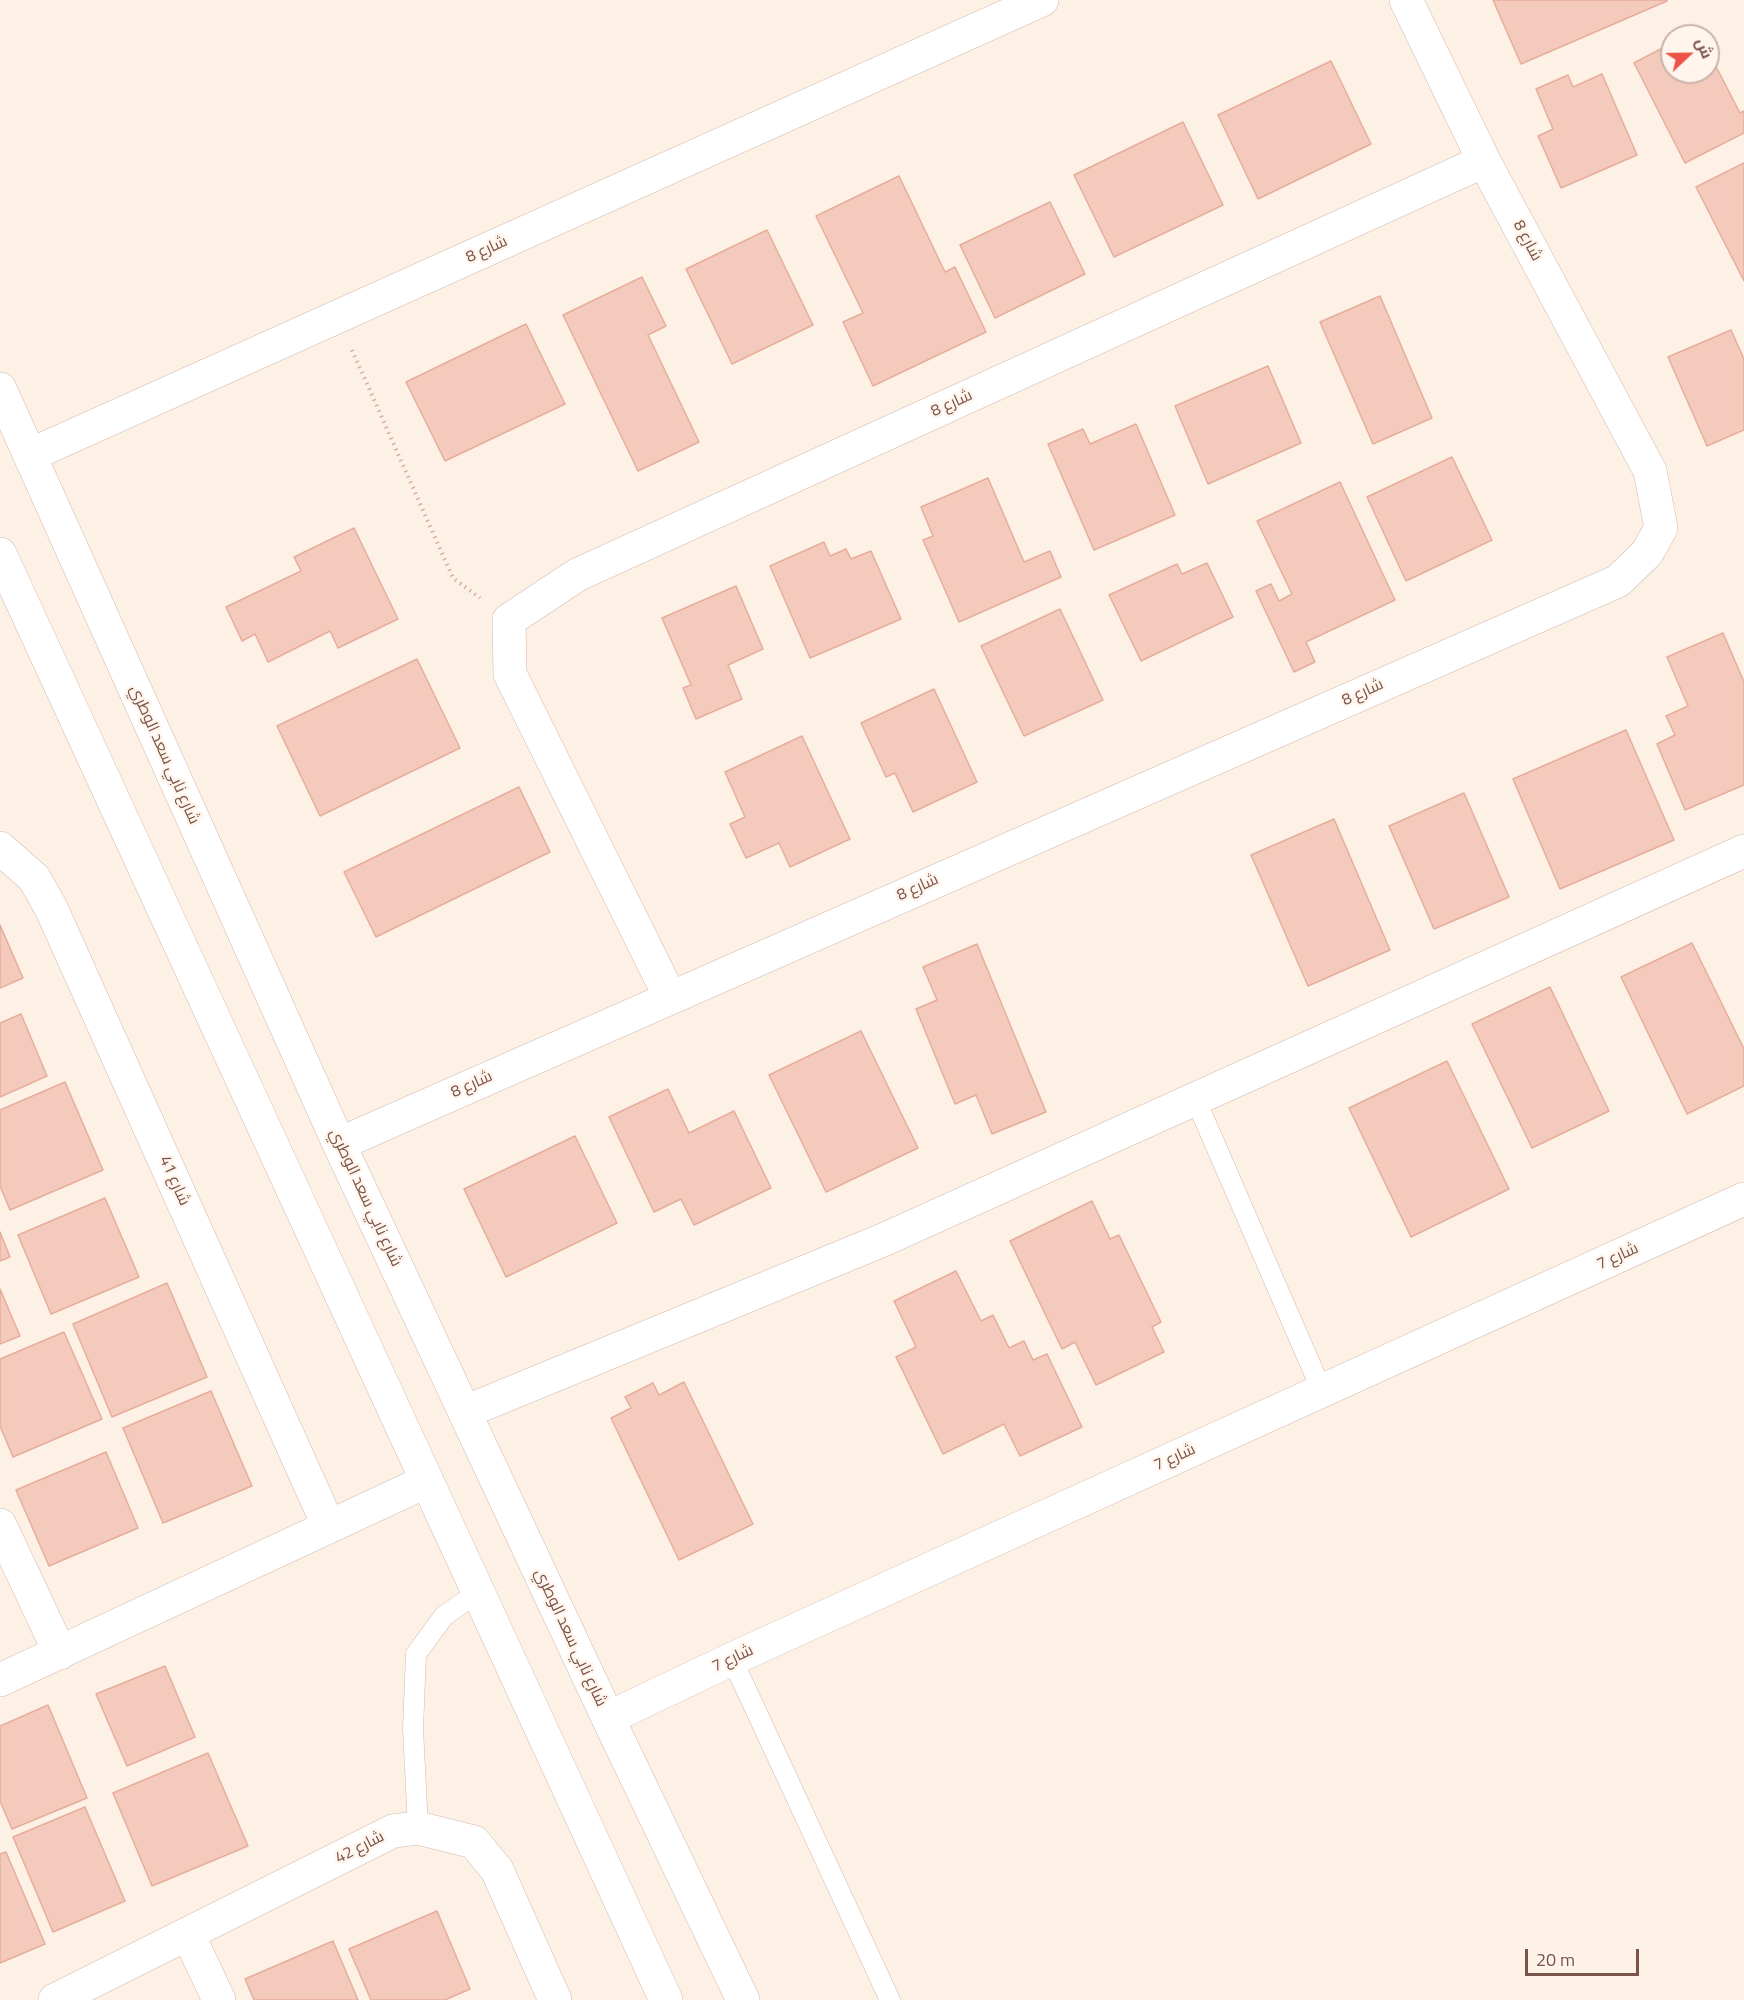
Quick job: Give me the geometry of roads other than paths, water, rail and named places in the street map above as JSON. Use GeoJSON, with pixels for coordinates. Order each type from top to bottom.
{"type":"FeatureCollection","features":[{"type":"Feature","properties":{"kind":"street","name":"شارع 8"},"geometry":{"type":"LineString","coordinates":[[30,455],[1042,0]]}},
{"type":"Feature","properties":{"kind":"street","name":"شارع 8"},"geometry":{"type":"LineString","coordinates":[[339,1144],[1618,581],[1647,553],[1661,528],[1650,471],[1484,161],[1406,0]]}},
{"type":"Feature","properties":{"kind":"street","name":"شارع 8"},"geometry":{"type":"LineString","coordinates":[[670,997],[510,674],[509,620],[577,575],[1484,161]]}},
{"type":"Feature","properties":{"kind":"street","name":"شارع نابي سعد الوطري"},"geometry":{"type":"LineString","coordinates":[[0,389],[339,1144],[743,2000]]}},
{"type":"Feature","properties":{"kind":"street"},"geometry":{"type":"LineString","coordinates":[[0,554],[666,2000]]}},
{"type":"Feature","properties":{"kind":"street","name":"شارع 41"},"geometry":{"type":"LineString","coordinates":[[0,848],[34,878],[51,908],[329,1527]]}},
{"type":"Feature","properties":{"kind":"street"},"geometry":{"type":"LineString","coordinates":[[465,1412],[883,1240],[1744,851]]}},
{"type":"Feature","properties":{"kind":"street","name":"شارع 7"},"geometry":{"type":"LineString","coordinates":[[608,1718],[732,1659],[1744,1199]]}},
{"type":"Feature","properties":{"kind":"street"},"geometry":{"type":"LineString","coordinates":[[0,1680],[427,1481]]}},
{"type":"Feature","properties":{"kind":"street"},"geometry":{"type":"LineString","coordinates":[[0,1525],[60,1653]]}},
{"type":"Feature","properties":{"kind":"street","name":"شارع 42"},"geometry":{"type":"LineString","coordinates":[[55,2000],[393,1831],[418,1828],[474,1842],[497,1870],[555,2000]]}},
{"type":"Feature","properties":{"kind":"street"},"geometry":{"type":"LineString","coordinates":[[188,1934],[219,2000]]}},
{"type":"Feature","properties":{"kind":"lane"},"geometry":{"type":"LineString","coordinates":[[1195,1098],[1322,1391]]}},
{"type":"Feature","properties":{"kind":"lane"},"geometry":{"type":"LineString","coordinates":[[418,1828],[413,1730],[416,1654],[444,1616],[478,1592]]}},
{"type":"Feature","properties":{"kind":"lane"},"geometry":{"type":"LineString","coordinates":[[732,1659],[890,2000]]}}]}
